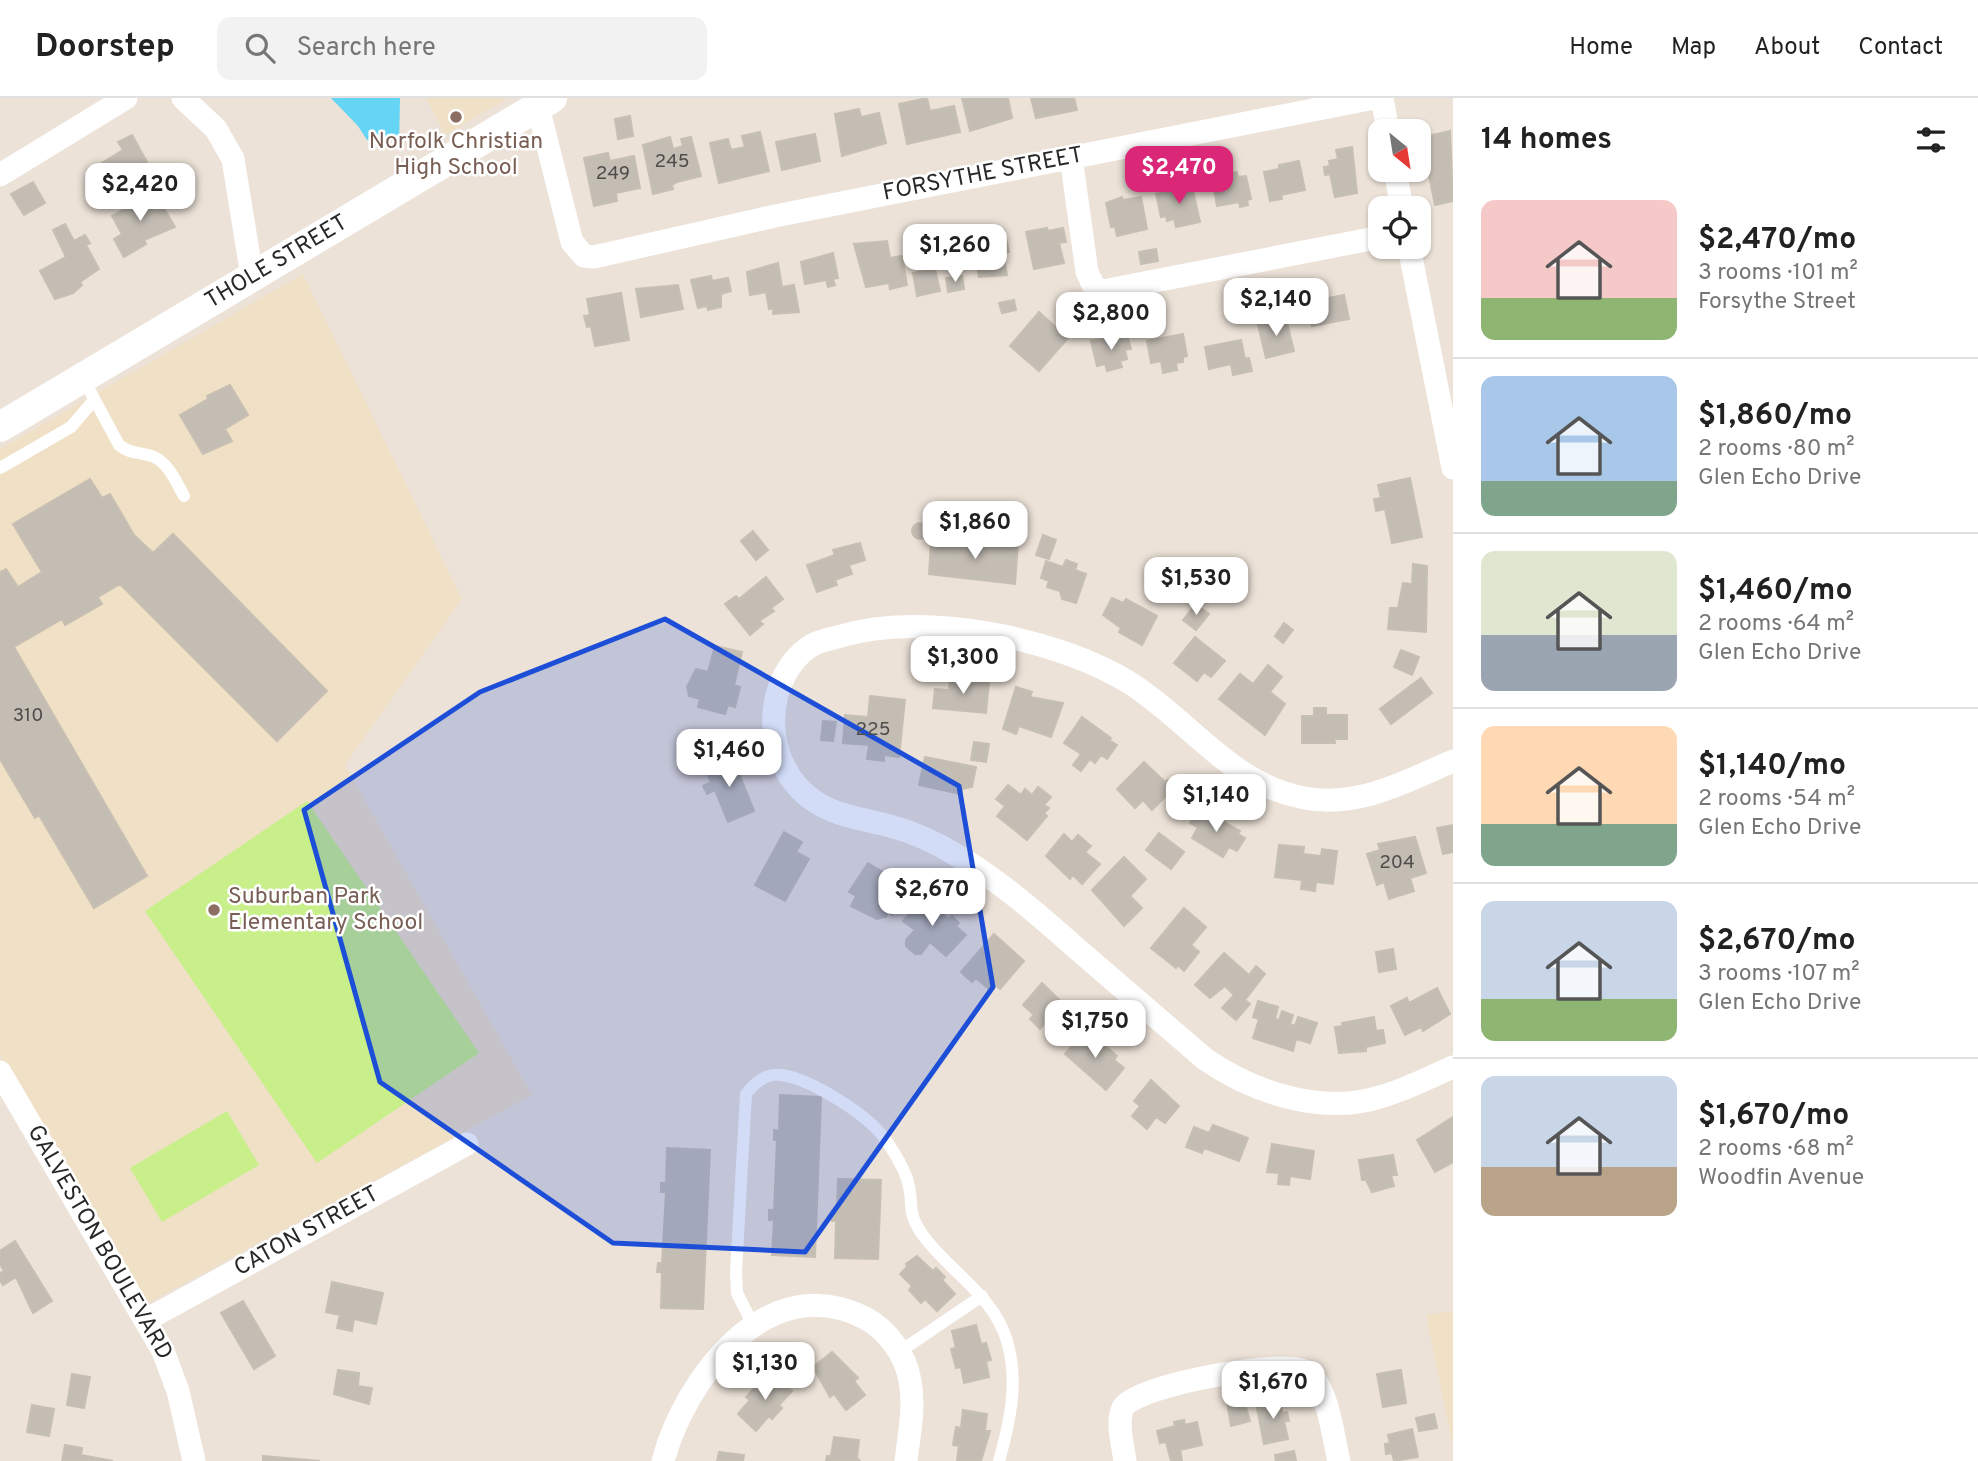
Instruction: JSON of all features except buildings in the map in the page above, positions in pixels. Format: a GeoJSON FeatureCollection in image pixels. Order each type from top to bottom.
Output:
{"type":"FeatureCollection","features":[{"type":"Feature","properties":{"kind":"street"},"geometry":{"type":"LineString","coordinates":[[0,175],[126,98]]}},
{"type":"Feature","properties":{"kind":"street"},"geometry":{"type":"LineString","coordinates":[[183,98],[216,129],[233,159],[253,276]]}},
{"type":"Feature","properties":{"kind":"street","name":"FORSYTHE STREET"},"geometry":{"type":"LineString","coordinates":[[543,101],[572,242],[584,256],[594,257],[775,216],[1374,98]]}},
{"type":"Feature","properties":{"kind":"street"},"geometry":{"type":"LineString","coordinates":[[1382,98],[1386,119]]}},
{"type":"Feature","properties":{"kind":"street","name":"THOLE STREET"},"geometry":{"type":"LineString","coordinates":[[0,427],[88,389],[253,276],[543,101]]}},
{"type":"Feature","properties":{"kind":"street"},"geometry":{"type":"LineString","coordinates":[[1071,157],[1087,272],[1094,287],[1103,291],[1368,240]]}},
{"type":"Feature","properties":{"kind":"street"},"geometry":{"type":"LineString","coordinates":[[1412,259],[1446,402],[1453,468]]}},
{"type":"Feature","properties":{"kind":"street"},"geometry":{"type":"LineString","coordinates":[[1453,761],[1369,795],[1337,800],[1308,799],[1280,793],[1249,779],[1132,684],[1096,664],[1063,653],[972,632],[914,626],[850,633],[811,645],[802,653],[779,689],[773,727],[776,748],[796,785],[829,811],[925,838],[958,856],[1020,899],[1230,1076],[1257,1089],[1287,1097],[1348,1102],[1381,1097],[1453,1068]]}},
{"type":"Feature","properties":{"kind":"street","name":"GALVESTON BOULEVARD"},"geometry":{"type":"LineString","coordinates":[[0,1072],[163,1351],[178,1391],[194,1461]]}},
{"type":"Feature","properties":{"kind":"street","name":"CATON STREET"},"geometry":{"type":"LineString","coordinates":[[146,1320],[467,1144]]}},
{"type":"Feature","properties":{"kind":"street"},"geometry":{"type":"LineString","coordinates":[[663,1461],[691,1396],[735,1340],[753,1325],[782,1311],[804,1306],[828,1307],[868,1320],[881,1330],[899,1352],[910,1378],[913,1398],[906,1461]]}},
{"type":"Feature","properties":{"kind":"street"},"geometry":{"type":"LineString","coordinates":[[1124,1454],[1120,1419],[1123,1409],[1135,1397],[1192,1379],[1290,1367],[1309,1373],[1319,1384],[1339,1461]]}},
{"type":"Feature","properties":{"kind":"lane"},"geometry":{"type":"LineString","coordinates":[[0,468],[71,427],[88,389]]}},
{"type":"Feature","properties":{"kind":"lane"},"geometry":{"type":"LineString","coordinates":[[88,389],[119,445],[126,451],[150,455],[162,461],[184,496]]}},
{"type":"Feature","properties":{"kind":"lane"},"geometry":{"type":"LineString","coordinates":[[753,1325],[737,1293],[742,1131],[746,1094],[753,1084],[767,1076],[780,1074],[832,1097],[886,1139],[908,1180],[911,1218],[926,1240],[982,1296],[1007,1341],[1012,1373],[1011,1419],[999,1461]]}},
{"type":"Feature","properties":{"kind":"lane"},"geometry":{"type":"LineString","coordinates":[[899,1352],[982,1296]]}},
{"type":"Feature","properties":{"kind":"highlighted area"},"geometry":{"type":"Polygon","coordinates":[[[665,619],[959,786],[993,987],[805,1252],[613,1243],[380,1082],[304,810],[480,692],[665,619]]]}},
{"type":"Feature","properties":{"kind":"shaded area","name":"Norfolk Christian High School"},"geometry":{"type":"Polygon","coordinates":[[[426,98],[508,98],[445,135],[426,98]]]}},
{"type":"Feature","properties":{"kind":"shaded area","name":"Suburban Park Elementary School"},"geometry":{"type":"Polygon","coordinates":[[[303,274],[462,599],[345,765],[532,1095],[148,1303],[0,1055],[0,449],[303,274]]]}},
{"type":"Feature","properties":{"kind":"shaded area"},"geometry":{"type":"Polygon","coordinates":[[[1453,1311],[1453,1447],[1426,1315],[1453,1311]]]}},
{"type":"Feature","properties":{"kind":"green space"},"geometry":{"type":"Polygon","coordinates":[[[307,801],[479,1053],[317,1163],[145,911],[307,801]]]}},
{"type":"Feature","properties":{"kind":"green space"},"geometry":{"type":"Polygon","coordinates":[[[227,1111],[259,1165],[162,1222],[130,1168],[227,1111]]]}},
{"type":"Feature","properties":{"kind":"water"},"geometry":{"type":"Polygon","coordinates":[[[331,98],[400,98],[399,147],[390,139],[367,140],[358,126],[331,98]]]}},
{"type":"Feature","properties":{"kind":"place","name":"Norfolk Christian High School"},"geometry":{"type":"Point","coordinates":[456,117]}},
{"type":"Feature","properties":{"kind":"place","name":"Suburban Park Elementary School"},"geometry":{"type":"Point","coordinates":[214,910]}}]}
